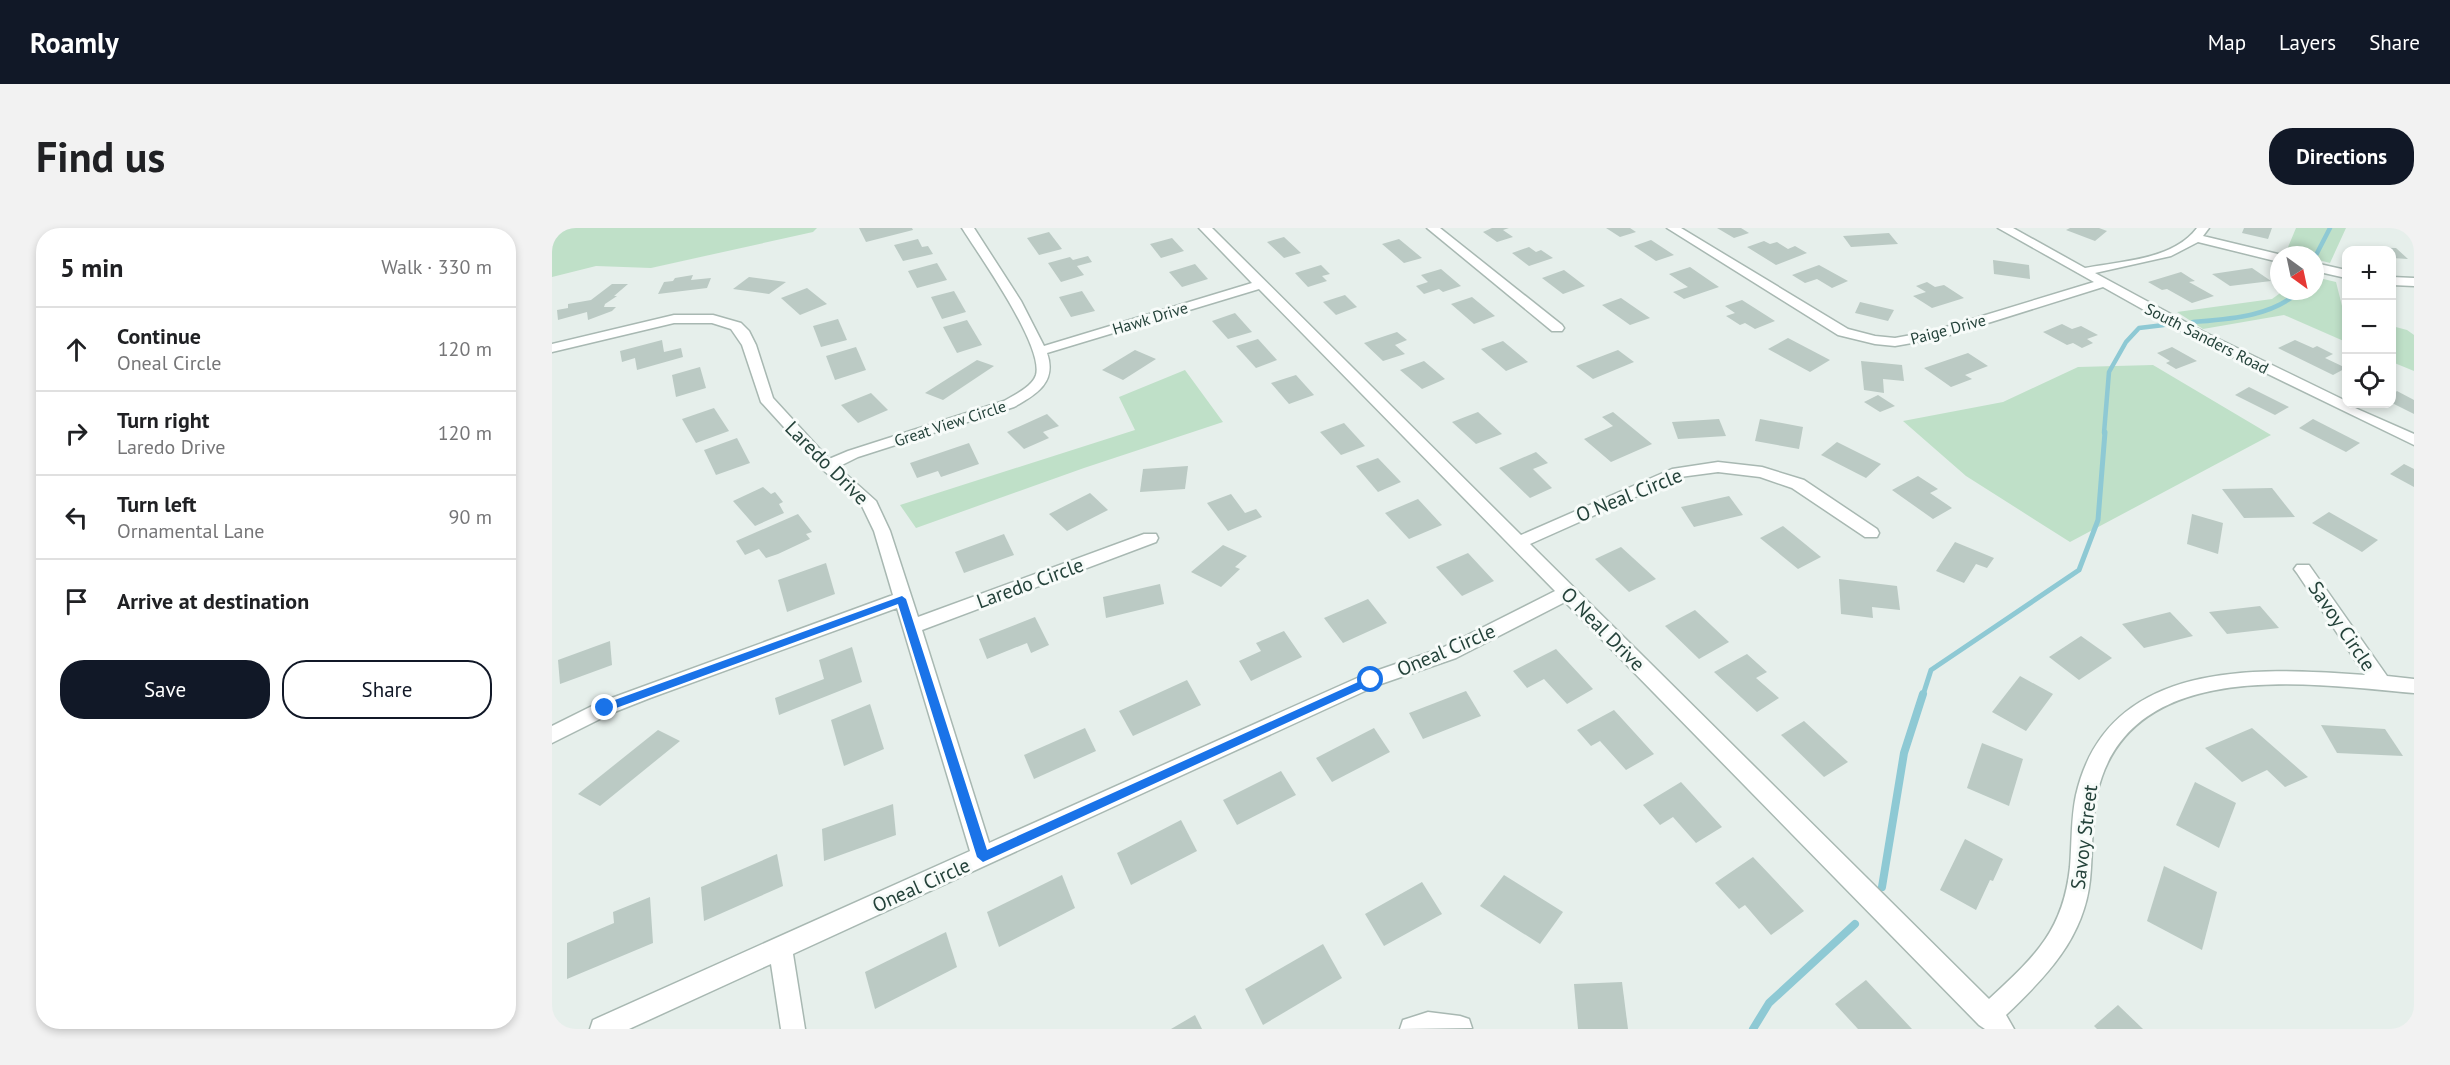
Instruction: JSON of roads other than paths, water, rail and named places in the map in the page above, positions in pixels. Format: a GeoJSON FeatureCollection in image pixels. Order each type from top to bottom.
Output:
{"type":"FeatureCollection","features":[{"type":"Feature","properties":{"kind":"street","name":"Great View Circle"},"geometry":{"type":"LineString","coordinates":[[827,466],[853,454],[1009,404],[1024,396],[1042,375],[1044,360],[1035,336],[968,228]]}},
{"type":"Feature","properties":{"kind":"street","name":"O Neal Drive"},"geometry":{"type":"LineString","coordinates":[[1205,228],[1259,285],[1995,1022]]}},
{"type":"Feature","properties":{"kind":"street"},"geometry":{"type":"LineString","coordinates":[[1433,228],[1557,328]]}},
{"type":"Feature","properties":{"kind":"street","name":"Paige Drive"},"geometry":{"type":"LineString","coordinates":[[1673,228],[1827,324],[1856,336],[1875,340],[1913,340],[1935,335],[2104,283]]}},
{"type":"Feature","properties":{"kind":"street","name":"South Sanders Road"},"geometry":{"type":"LineString","coordinates":[[2004,228],[2209,340],[2414,440]]}},
{"type":"Feature","properties":{"kind":"street"},"geometry":{"type":"LineString","coordinates":[[2082,272],[2169,253],[2200,233],[2270,255]]}},
{"type":"Feature","properties":{"kind":"street"},"geometry":{"type":"LineString","coordinates":[[2324,269],[2342,273]]}},
{"type":"Feature","properties":{"kind":"street"},"geometry":{"type":"LineString","coordinates":[[2396,281],[2414,282]]}},
{"type":"Feature","properties":{"kind":"street","name":"Hawk Drive"},"geometry":{"type":"LineString","coordinates":[[1040,351],[1259,285]]}},
{"type":"Feature","properties":{"kind":"street","name":"Laredo Drive"},"geometry":{"type":"LineString","coordinates":[[552,348],[674,319],[712,319],[735,326],[744,334],[766,399],[827,466],[868,501],[882,531],[983,857]]}},
{"type":"Feature","properties":{"kind":"street","name":"O Neal Circle"},"geometry":{"type":"LineString","coordinates":[[1518,543],[1670,476],[1718,467],[1762,472],[1798,484],[1823,498],[1871,533]]}},
{"type":"Feature","properties":{"kind":"street","name":"Laredo Circle"},"geometry":{"type":"LineString","coordinates":[[910,627],[1150,538]]}},
{"type":"Feature","properties":{"kind":"street","name":"Savoy Circle"},"geometry":{"type":"LineString","coordinates":[[2303,569],[2381,683]]}},
{"type":"Feature","properties":{"kind":"street","name":"Oneal Circle"},"geometry":{"type":"LineString","coordinates":[[602,1029],[1328,699],[1371,680],[1449,653],[1567,593]]}},
{"type":"Feature","properties":{"kind":"street"},"geometry":{"type":"LineString","coordinates":[[552,735],[605,708],[643,693],[902,599]]}},
{"type":"Feature","properties":{"kind":"street","name":"Savoy Street"},"geometry":{"type":"LineString","coordinates":[[1995,1022],[2062,935],[2077,895],[2082,858],[2084,812],[2092,770],[2106,743],[2124,722],[2167,695],[2193,686],[2223,680],[2291,678],[2414,686]]}},
{"type":"Feature","properties":{"kind":"street"},"geometry":{"type":"LineString","coordinates":[[780,948],[792,1029]]}},
{"type":"Feature","properties":{"kind":"street"},"geometry":{"type":"LineString","coordinates":[[1412,1029],[1428,1024],[1460,1028]]}},
{"type":"Feature","properties":{"kind":"waterway"},"geometry":{"type":"LineString","coordinates":[[2321,246],[2330,228]]}},
{"type":"Feature","properties":{"kind":"waterway"},"geometry":{"type":"LineString","coordinates":[[2193,322],[2250,315],[2289,300]]}},
{"type":"Feature","properties":{"kind":"waterway"},"geometry":{"type":"LineString","coordinates":[[2104,433],[2109,372],[2126,342],[2139,328],[2164,325]]}},
{"type":"Feature","properties":{"kind":"waterway"},"geometry":{"type":"LineString","coordinates":[[1923,695],[1931,670],[2079,570],[2098,520],[2105,432]]}},
{"type":"Feature","properties":{"kind":"waterway"},"geometry":{"type":"LineString","coordinates":[[1882,887],[1904,753],[1923,694]]}},
{"type":"Feature","properties":{"kind":"waterway"},"geometry":{"type":"LineString","coordinates":[[1753,1029],[1769,1003],[1855,924]]}}]}
